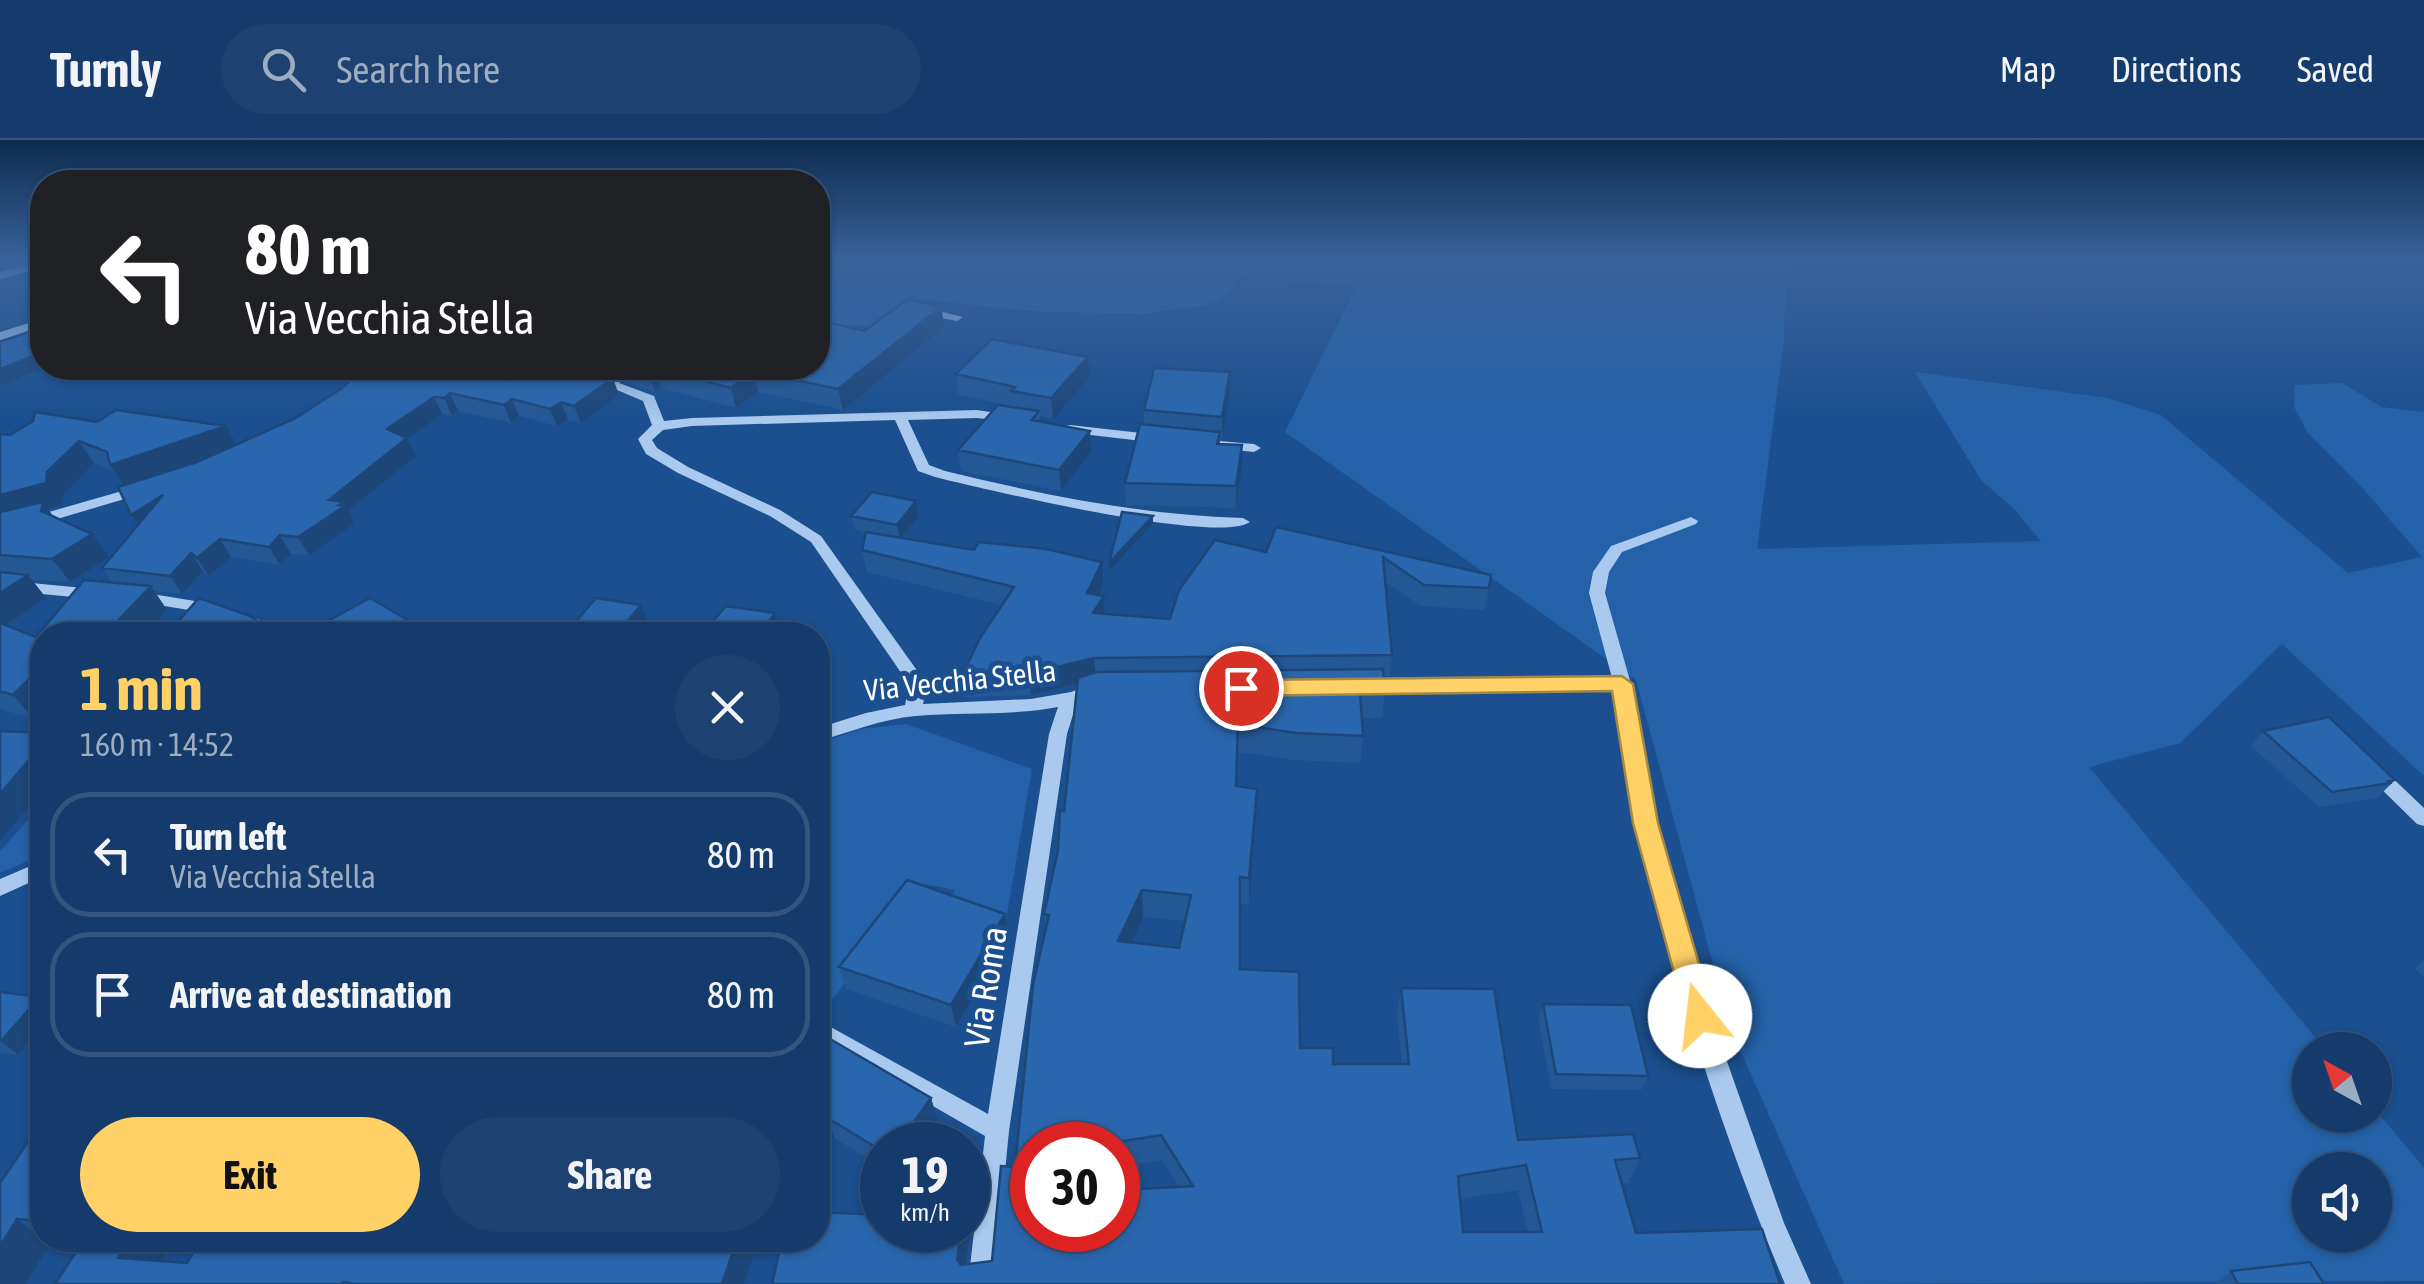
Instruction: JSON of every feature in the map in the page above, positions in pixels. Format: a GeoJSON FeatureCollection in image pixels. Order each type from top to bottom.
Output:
{"type":"FeatureCollection","features":[{"type":"Feature","properties":{"kind":"street"},"geometry":{"type":"LineString","coordinates":[[938,313],[957,316]]}},
{"type":"Feature","properties":{"kind":"street"},"geometry":{"type":"LineString","coordinates":[[0,336],[30,327]]}},
{"type":"Feature","properties":{"kind":"street"},"geometry":{"type":"LineString","coordinates":[[615,380],[610,384],[649,399],[659,426]]}},
{"type":"Feature","properties":{"kind":"street"},"geometry":{"type":"LineString","coordinates":[[913,710],[916,690],[912,676],[816,539],[776,513],[682,470],[652,451],[645,439],[659,426],[977,414],[1030,422]]}},
{"type":"Feature","properties":{"kind":"street"},"geometry":{"type":"LineString","coordinates":[[900,417],[923,468],[940,474],[1088,510],[1199,522],[1243,522]]}},
{"type":"Feature","properties":{"kind":"street"},"geometry":{"type":"LineString","coordinates":[[1047,426],[1177,441]]}},
{"type":"Feature","properties":{"kind":"street"},"geometry":{"type":"LineString","coordinates":[[1196,443],[1254,448]]}},
{"type":"Feature","properties":{"kind":"street"},"geometry":{"type":"LineString","coordinates":[[0,530],[152,486]]}},
{"type":"Feature","properties":{"kind":"street"},"geometry":{"type":"LineString","coordinates":[[1691,521],[1616,549],[1601,572],[1597,593],[1622,684],[1645,823],[1700,1016],[1772,1224],[1798,1284]]}},
{"type":"Feature","properties":{"kind":"street"},"geometry":{"type":"LineString","coordinates":[[0,585],[187,602],[252,622]]}},
{"type":"Feature","properties":{"kind":"street"},"geometry":{"type":"LineString","coordinates":[[1351,687],[1622,684]]}},
{"type":"Feature","properties":{"kind":"street","name":"Via Vecchia Stella"},"geometry":{"type":"LineString","coordinates":[[830,730],[913,710],[1068,702],[1096,689],[1116,689]]}},
{"type":"Feature","properties":{"kind":"street","name":"Via Roma"},"geometry":{"type":"LineString","coordinates":[[981,1284],[997,1131],[1058,734],[1068,702]]}},
{"type":"Feature","properties":{"kind":"street"},"geometry":{"type":"LineString","coordinates":[[2355,753],[2424,819]]}},
{"type":"Feature","properties":{"kind":"street"},"geometry":{"type":"LineString","coordinates":[[0,888],[30,874]]}},
{"type":"Feature","properties":{"kind":"street"},"geometry":{"type":"LineString","coordinates":[[830,1035],[997,1131]]}},
{"type":"Feature","properties":{"kind":"shaded area"},"geometry":{"type":"Polygon","coordinates":[[[830,313],[891,313],[869,326],[830,325],[830,313]]]}},
{"type":"Feature","properties":{"kind":"shaded area"},"geometry":{"type":"Polygon","coordinates":[[[1343,313],[1785,313],[1757,549],[2041,541],[2015,510],[1981,480],[1915,372],[2108,398],[2161,415],[2348,573],[2422,557],[2308,433],[2294,407],[2295,385],[2342,383],[2382,407],[2424,412],[2424,776],[2282,644],[2180,743],[2089,767],[2311,1032],[2292,1032],[2292,1132],[2392,1129],[2424,1168],[2424,1281],[1844,1284],[1730,1027],[1636,680],[1285,432],[1343,313]]]}},
{"type":"Feature","properties":{"kind":"shaded area"},"geometry":{"type":"Polygon","coordinates":[[[906,724],[1032,769],[1005,926],[947,906],[955,890],[919,883],[830,1003],[830,740],[860,729],[906,724]]]}},
{"type":"Feature","properties":{"kind":"shaded area"},"geometry":{"type":"Polygon","coordinates":[[[30,817],[30,860],[0,873],[0,851],[30,817]]]}},
{"type":"Feature","properties":{"kind":"building"},"geometry":{"type":"Polygon","coordinates":[[[888,313],[933,313],[838,389],[796,380],[830,380],[830,323],[864,331],[888,313]]]}},
{"type":"Feature","properties":{"kind":"building"},"geometry":{"type":"Polygon","coordinates":[[[30,331],[30,357],[0,369],[0,342],[30,331]]]}},
{"type":"Feature","properties":{"kind":"building"},"geometry":{"type":"Polygon","coordinates":[[[992,339],[1088,357],[1051,398],[1011,391],[1015,387],[956,374],[992,339]]]}},
{"type":"Feature","properties":{"kind":"building"},"geometry":{"type":"Polygon","coordinates":[[[1154,368],[1230,372],[1222,417],[1144,410],[1154,368]]]}},
{"type":"Feature","properties":{"kind":"building"},"geometry":{"type":"Polygon","coordinates":[[[351,380],[610,380],[574,406],[561,402],[550,409],[512,399],[504,405],[450,393],[444,398],[434,397],[387,429],[407,438],[329,500],[344,502],[339,505],[345,506],[298,537],[280,535],[269,547],[220,539],[197,558],[191,553],[170,576],[102,568],[163,495],[131,515],[118,487],[197,462],[296,418],[351,380]]]}},
{"type":"Feature","properties":{"kind":"building"},"geometry":{"type":"Polygon","coordinates":[[[701,380],[741,380],[731,388],[701,380]]]}},
{"type":"Feature","properties":{"kind":"building"},"geometry":{"type":"Polygon","coordinates":[[[998,405],[1039,411],[1032,420],[1090,431],[1059,470],[958,450],[998,405]]]}},
{"type":"Feature","properties":{"kind":"building"},"geometry":{"type":"Polygon","coordinates":[[[116,410],[226,426],[110,465],[107,452],[79,441],[47,472],[46,483],[0,495],[0,434],[10,435],[33,421],[35,412],[97,422],[116,410]]]}},
{"type":"Feature","properties":{"kind":"building"},"geometry":{"type":"Polygon","coordinates":[[[1140,424],[1220,432],[1217,444],[1242,445],[1236,486],[1125,483],[1140,424]]]}},
{"type":"Feature","properties":{"kind":"building"},"geometry":{"type":"Polygon","coordinates":[[[872,492],[916,501],[897,525],[851,516],[872,492]]]}},
{"type":"Feature","properties":{"kind":"building"},"geometry":{"type":"Polygon","coordinates":[[[43,502],[41,511],[92,534],[52,559],[0,555],[0,512],[43,502]]]}},
{"type":"Feature","properties":{"kind":"building"},"geometry":{"type":"Polygon","coordinates":[[[1122,512],[1153,516],[1109,563],[1122,512]]]}},
{"type":"Feature","properties":{"kind":"building"},"geometry":{"type":"Polygon","coordinates":[[[1276,527],[1491,575],[1489,588],[1424,585],[1383,557],[1392,655],[1094,658],[1028,674],[962,676],[980,638],[1014,587],[862,550],[866,532],[974,550],[979,542],[1046,549],[1102,562],[1087,593],[1104,596],[1093,613],[1170,619],[1179,590],[1215,540],[1266,552],[1276,527]]]}},
{"type":"Feature","properties":{"kind":"building"},"geometry":{"type":"Polygon","coordinates":[[[0,572],[28,575],[0,593],[0,572]]]}},
{"type":"Feature","properties":{"kind":"building"},"geometry":{"type":"Polygon","coordinates":[[[84,580],[151,586],[116,622],[49,622],[84,580]]]}},
{"type":"Feature","properties":{"kind":"building"},"geometry":{"type":"Polygon","coordinates":[[[199,598],[259,622],[178,622],[199,598]]]}},
{"type":"Feature","properties":{"kind":"building"},"geometry":{"type":"Polygon","coordinates":[[[370,598],[411,622],[326,622],[370,598]]]}},
{"type":"Feature","properties":{"kind":"building"},"geometry":{"type":"Polygon","coordinates":[[[596,598],[641,605],[627,622],[576,622],[596,598]]]}},
{"type":"Feature","properties":{"kind":"building"},"geometry":{"type":"Polygon","coordinates":[[[726,606],[775,613],[769,622],[712,622],[726,606]]]}},
{"type":"Feature","properties":{"kind":"building"},"geometry":{"type":"Polygon","coordinates":[[[0,623],[30,635],[30,678],[13,695],[0,691],[0,623]]]}},
{"type":"Feature","properties":{"kind":"building"},"geometry":{"type":"Polygon","coordinates":[[[1383,669],[1385,691],[1360,691],[1363,736],[1296,733],[1238,724],[1236,786],[1257,789],[1249,878],[1240,877],[1240,969],[1299,972],[1300,1048],[1333,1048],[1333,1064],[1409,1064],[1401,988],[1494,989],[1518,1140],[1633,1134],[1640,1158],[1615,1160],[1636,1233],[1762,1229],[1780,1284],[772,1284],[779,1252],[830,1252],[830,1213],[860,1214],[860,1252],[958,1252],[961,1265],[992,1261],[1001,1166],[1010,1167],[1010,1252],[1140,1252],[1140,1189],[1193,1186],[1161,1135],[1140,1138],[1140,1122],[1019,1122],[1033,985],[1049,915],[1044,914],[1058,850],[1060,810],[1064,811],[1078,678],[1096,672],[1383,669]],[[1142,890],[1118,941],[1179,948],[1191,895],[1142,890]],[[1526,1165],[1458,1176],[1463,1232],[1542,1232],[1526,1165]]]}},
{"type":"Feature","properties":{"kind":"building"},"geometry":{"type":"Polygon","coordinates":[[[2329,717],[2395,780],[2332,792],[2263,731],[2329,717]]]}},
{"type":"Feature","properties":{"kind":"building"},"geometry":{"type":"Polygon","coordinates":[[[0,731],[30,732],[30,759],[0,794],[0,731]]]}},
{"type":"Feature","properties":{"kind":"building"},"geometry":{"type":"Polygon","coordinates":[[[907,880],[1005,914],[951,1005],[839,967],[907,880]]]}},
{"type":"Feature","properties":{"kind":"building"},"geometry":{"type":"Polygon","coordinates":[[[0,992],[30,996],[30,1008],[0,1041],[0,992]]]}},
{"type":"Feature","properties":{"kind":"building"},"geometry":{"type":"Polygon","coordinates":[[[1543,1004],[1631,1005],[1648,1076],[1556,1074],[1543,1004]]]}},
{"type":"Feature","properties":{"kind":"building"},"geometry":{"type":"Polygon","coordinates":[[[830,1039],[931,1098],[914,1122],[860,1122],[860,1138],[830,1119],[830,1039]]]}},
{"type":"Feature","properties":{"kind":"building"},"geometry":{"type":"Polygon","coordinates":[[[30,1139],[30,1220],[17,1219],[0,1246],[0,1183],[30,1139]]]}},
{"type":"Feature","properties":{"kind":"building"},"geometry":{"type":"Polygon","coordinates":[[[76,1252],[122,1252],[118,1258],[187,1263],[194,1252],[733,1252],[722,1284],[55,1284],[76,1252]]]}},
{"type":"Feature","properties":{"kind":"building"},"geometry":{"type":"Polygon","coordinates":[[[2310,1262],[2324,1284],[2238,1284],[2231,1271],[2310,1262]]]}},
{"type":"Feature","properties":{"kind":"route"},"geometry":{"type":"LineString","coordinates":[[1241,688],[1622,684],[1645,823],[1700,1016]]}}]}
